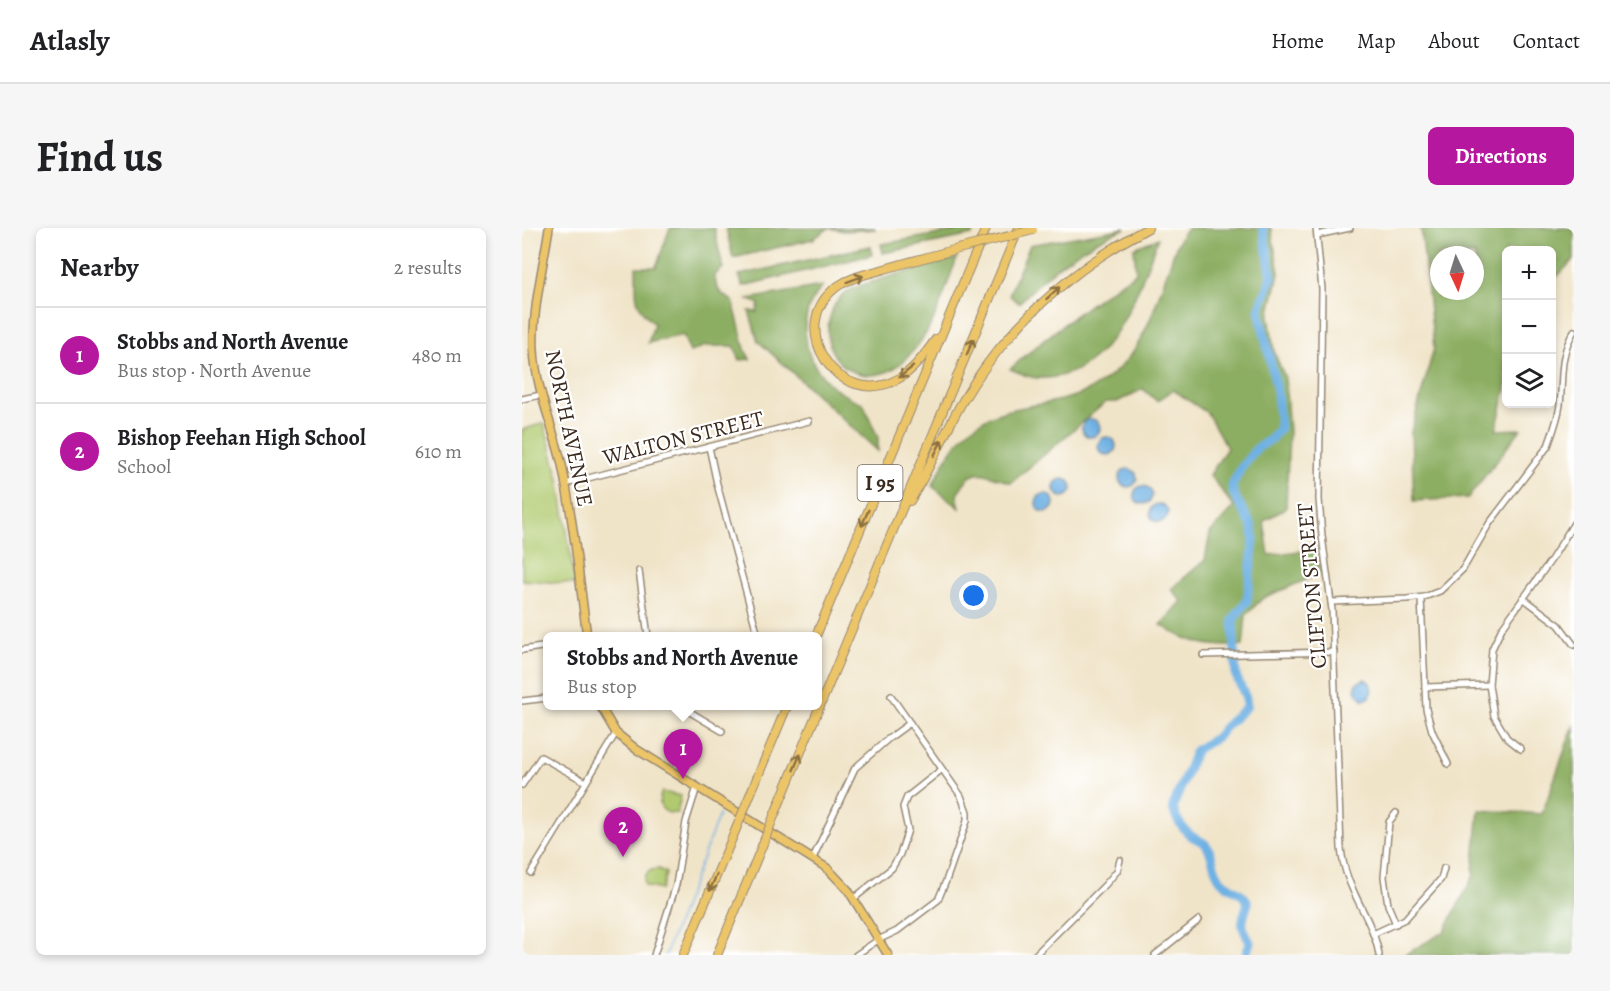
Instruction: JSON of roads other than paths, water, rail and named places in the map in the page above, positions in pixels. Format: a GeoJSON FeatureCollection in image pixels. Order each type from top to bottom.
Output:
{"type":"FeatureCollection","features":[{"type":"Feature","properties":{"kind":"highway","name":"I 95"},"geometry":{"type":"LineString","coordinates":[[818,632],[986,228]]}},
{"type":"Feature","properties":{"kind":"highway","name":"I 95"},"geometry":{"type":"LineString","coordinates":[[822,701],[1019,228]]}},
{"type":"Feature","properties":{"kind":"highway"},"geometry":{"type":"LineString","coordinates":[[899,517],[919,487],[970,390],[1012,334],[1048,296],[1076,274],[1104,253],[1148,228]]}},
{"type":"Feature","properties":{"kind":"highway"},"geometry":{"type":"LineString","coordinates":[[944,329],[924,356],[908,372],[892,382],[874,386],[850,382],[833,371],[821,355],[816,336],[817,317],[822,305],[830,294],[844,283],[885,269],[1036,229]]}},
{"type":"Feature","properties":{"kind":"highway"},"geometry":{"type":"LineString","coordinates":[[683,955],[785,710]]}},
{"type":"Feature","properties":{"kind":"highway","name":"I 95"},"geometry":{"type":"LineString","coordinates":[[717,955],[818,710]]}},
{"type":"Feature","properties":{"kind":"main road","name":"NORTH AVENUE"},"geometry":{"type":"LineString","coordinates":[[549,228],[534,329],[535,366],[566,484],[586,632]]}},
{"type":"Feature","properties":{"kind":"main road"},"geometry":{"type":"LineString","coordinates":[[603,710],[616,733],[636,749],[813,858],[838,878],[854,899],[888,955]]}},
{"type":"Feature","properties":{"kind":"street"},"geometry":{"type":"LineString","coordinates":[[1317,231],[1350,228]]}},
{"type":"Feature","properties":{"kind":"street","name":"CLIFTON STREET"},"geometry":{"type":"LineString","coordinates":[[1317,231],[1322,289],[1319,500],[1331,602],[1341,842],[1344,869],[1373,934],[1379,955]]}},
{"type":"Feature","properties":{"kind":"street"},"geometry":{"type":"LineString","coordinates":[[1331,602],[1421,598],[1440,591],[1463,569],[1489,524],[1548,446],[1560,407],[1563,356],[1574,331]]}},
{"type":"Feature","properties":{"kind":"street"},"geometry":{"type":"LineString","coordinates":[[522,399],[541,395]]}},
{"type":"Feature","properties":{"kind":"street","name":"WALTON STREET"},"geometry":{"type":"LineString","coordinates":[[566,484],[809,421]]}},
{"type":"Feature","properties":{"kind":"street"},"geometry":{"type":"LineString","coordinates":[[710,447],[717,484],[757,632]]}},
{"type":"Feature","properties":{"kind":"street"},"geometry":{"type":"LineString","coordinates":[[1521,749],[1507,738],[1491,703],[1490,658],[1502,628],[1551,560],[1574,523]]}},
{"type":"Feature","properties":{"kind":"street"},"geometry":{"type":"LineString","coordinates":[[639,571],[647,632]]}},
{"type":"Feature","properties":{"kind":"street"},"geometry":{"type":"LineString","coordinates":[[1421,598],[1426,709],[1432,731],[1448,764]]}},
{"type":"Feature","properties":{"kind":"street"},"geometry":{"type":"LineString","coordinates":[[1523,598],[1559,625],[1574,645]]}},
{"type":"Feature","properties":{"kind":"street"},"geometry":{"type":"LineString","coordinates":[[522,650],[543,647]]}},
{"type":"Feature","properties":{"kind":"street"},"geometry":{"type":"LineString","coordinates":[[1203,655],[1334,652]]}},
{"type":"Feature","properties":{"kind":"street"},"geometry":{"type":"LineString","coordinates":[[1425,687],[1489,685]]}},
{"type":"Feature","properties":{"kind":"street"},"geometry":{"type":"LineString","coordinates":[[856,955],[878,940],[897,931],[938,900],[963,836],[968,812],[961,796],[891,696]]}},
{"type":"Feature","properties":{"kind":"street"},"geometry":{"type":"LineString","coordinates":[[522,701],[543,699]]}},
{"type":"Feature","properties":{"kind":"street"},"geometry":{"type":"LineString","coordinates":[[688,710],[722,731]]}},
{"type":"Feature","properties":{"kind":"street"},"geometry":{"type":"LineString","coordinates":[[813,858],[855,768],[910,723]]}},
{"type":"Feature","properties":{"kind":"street"},"geometry":{"type":"LineString","coordinates":[[531,873],[616,733]]}},
{"type":"Feature","properties":{"kind":"street"},"geometry":{"type":"LineString","coordinates":[[522,785],[541,757],[586,782]]}},
{"type":"Feature","properties":{"kind":"street"},"geometry":{"type":"LineString","coordinates":[[854,899],[892,868],[900,854],[908,830],[903,807],[907,797],[941,770]]}},
{"type":"Feature","properties":{"kind":"street"},"geometry":{"type":"LineString","coordinates":[[654,955],[676,885],[686,822],[691,800],[697,787]]}},
{"type":"Feature","properties":{"kind":"street"},"geometry":{"type":"LineString","coordinates":[[1396,813],[1389,822],[1384,877],[1388,905],[1396,924]]}},
{"type":"Feature","properties":{"kind":"street"},"geometry":{"type":"LineString","coordinates":[[1035,955],[1112,878],[1120,860]]}},
{"type":"Feature","properties":{"kind":"street"},"geometry":{"type":"LineString","coordinates":[[1373,934],[1405,919],[1441,879],[1444,868]]}},
{"type":"Feature","properties":{"kind":"street"},"geometry":{"type":"LineString","coordinates":[[1155,955],[1200,920]]}},
{"type":"Feature","properties":{"kind":"water"},"geometry":{"type":"Polygon","coordinates":[[[1091,419],[1097,422],[1100,428],[1097,434],[1091,437],[1085,434],[1082,428],[1085,422],[1091,419]]]}},
{"type":"Feature","properties":{"kind":"water"},"geometry":{"type":"Polygon","coordinates":[[[1107,437],[1113,440],[1116,446],[1113,452],[1107,455],[1101,452],[1098,446],[1101,440],[1107,437]]]}},
{"type":"Feature","properties":{"kind":"water"},"geometry":{"type":"Polygon","coordinates":[[[1128,469],[1134,472],[1137,478],[1134,484],[1128,487],[1122,484],[1119,478],[1122,472],[1128,469]]]}},
{"type":"Feature","properties":{"kind":"water"},"geometry":{"type":"Polygon","coordinates":[[[1063,479],[1069,482],[1072,488],[1069,494],[1063,497],[1057,494],[1054,488],[1057,482],[1063,479]]]}},
{"type":"Feature","properties":{"kind":"water"},"geometry":{"type":"Polygon","coordinates":[[[1143,486],[1149,489],[1152,495],[1149,501],[1143,504],[1137,501],[1134,495],[1137,489],[1143,486]]]}},
{"type":"Feature","properties":{"kind":"water"},"geometry":{"type":"Polygon","coordinates":[[[1045,494],[1051,497],[1054,503],[1051,509],[1045,512],[1039,509],[1036,503],[1039,497],[1045,494]]]}},
{"type":"Feature","properties":{"kind":"water"},"geometry":{"type":"Polygon","coordinates":[[[1159,504],[1165,507],[1168,513],[1165,519],[1159,522],[1153,519],[1150,513],[1153,507],[1159,504]]]}},
{"type":"Feature","properties":{"kind":"water"},"geometry":{"type":"Polygon","coordinates":[[[1365,679],[1371,687],[1371,692],[1370,697],[1364,700],[1355,690],[1357,683],[1365,679]]]}},
{"type":"Feature","properties":{"kind":"waterway"},"geometry":{"type":"LineString","coordinates":[[1246,955],[1250,942],[1244,931],[1243,923],[1248,903],[1242,894],[1220,879],[1208,848],[1183,827],[1177,819],[1173,806],[1196,750],[1217,737],[1247,706],[1246,698],[1236,676],[1233,620],[1247,601],[1254,539],[1252,526],[1234,495],[1232,486],[1241,468],[1256,449],[1271,439],[1280,428],[1277,391],[1259,310],[1272,277],[1263,228]]}},
{"type":"Feature","properties":{"kind":"waterway"},"geometry":{"type":"LineString","coordinates":[[665,955],[719,815]]}},
{"type":"Feature","properties":{"kind":"place","name":"Stobbs and North Avenue"},"geometry":{"type":"Point","coordinates":[683,779]}},
{"type":"Feature","properties":{"kind":"place","name":"Bishop Feehan High School"},"geometry":{"type":"Point","coordinates":[623,857]}}]}
